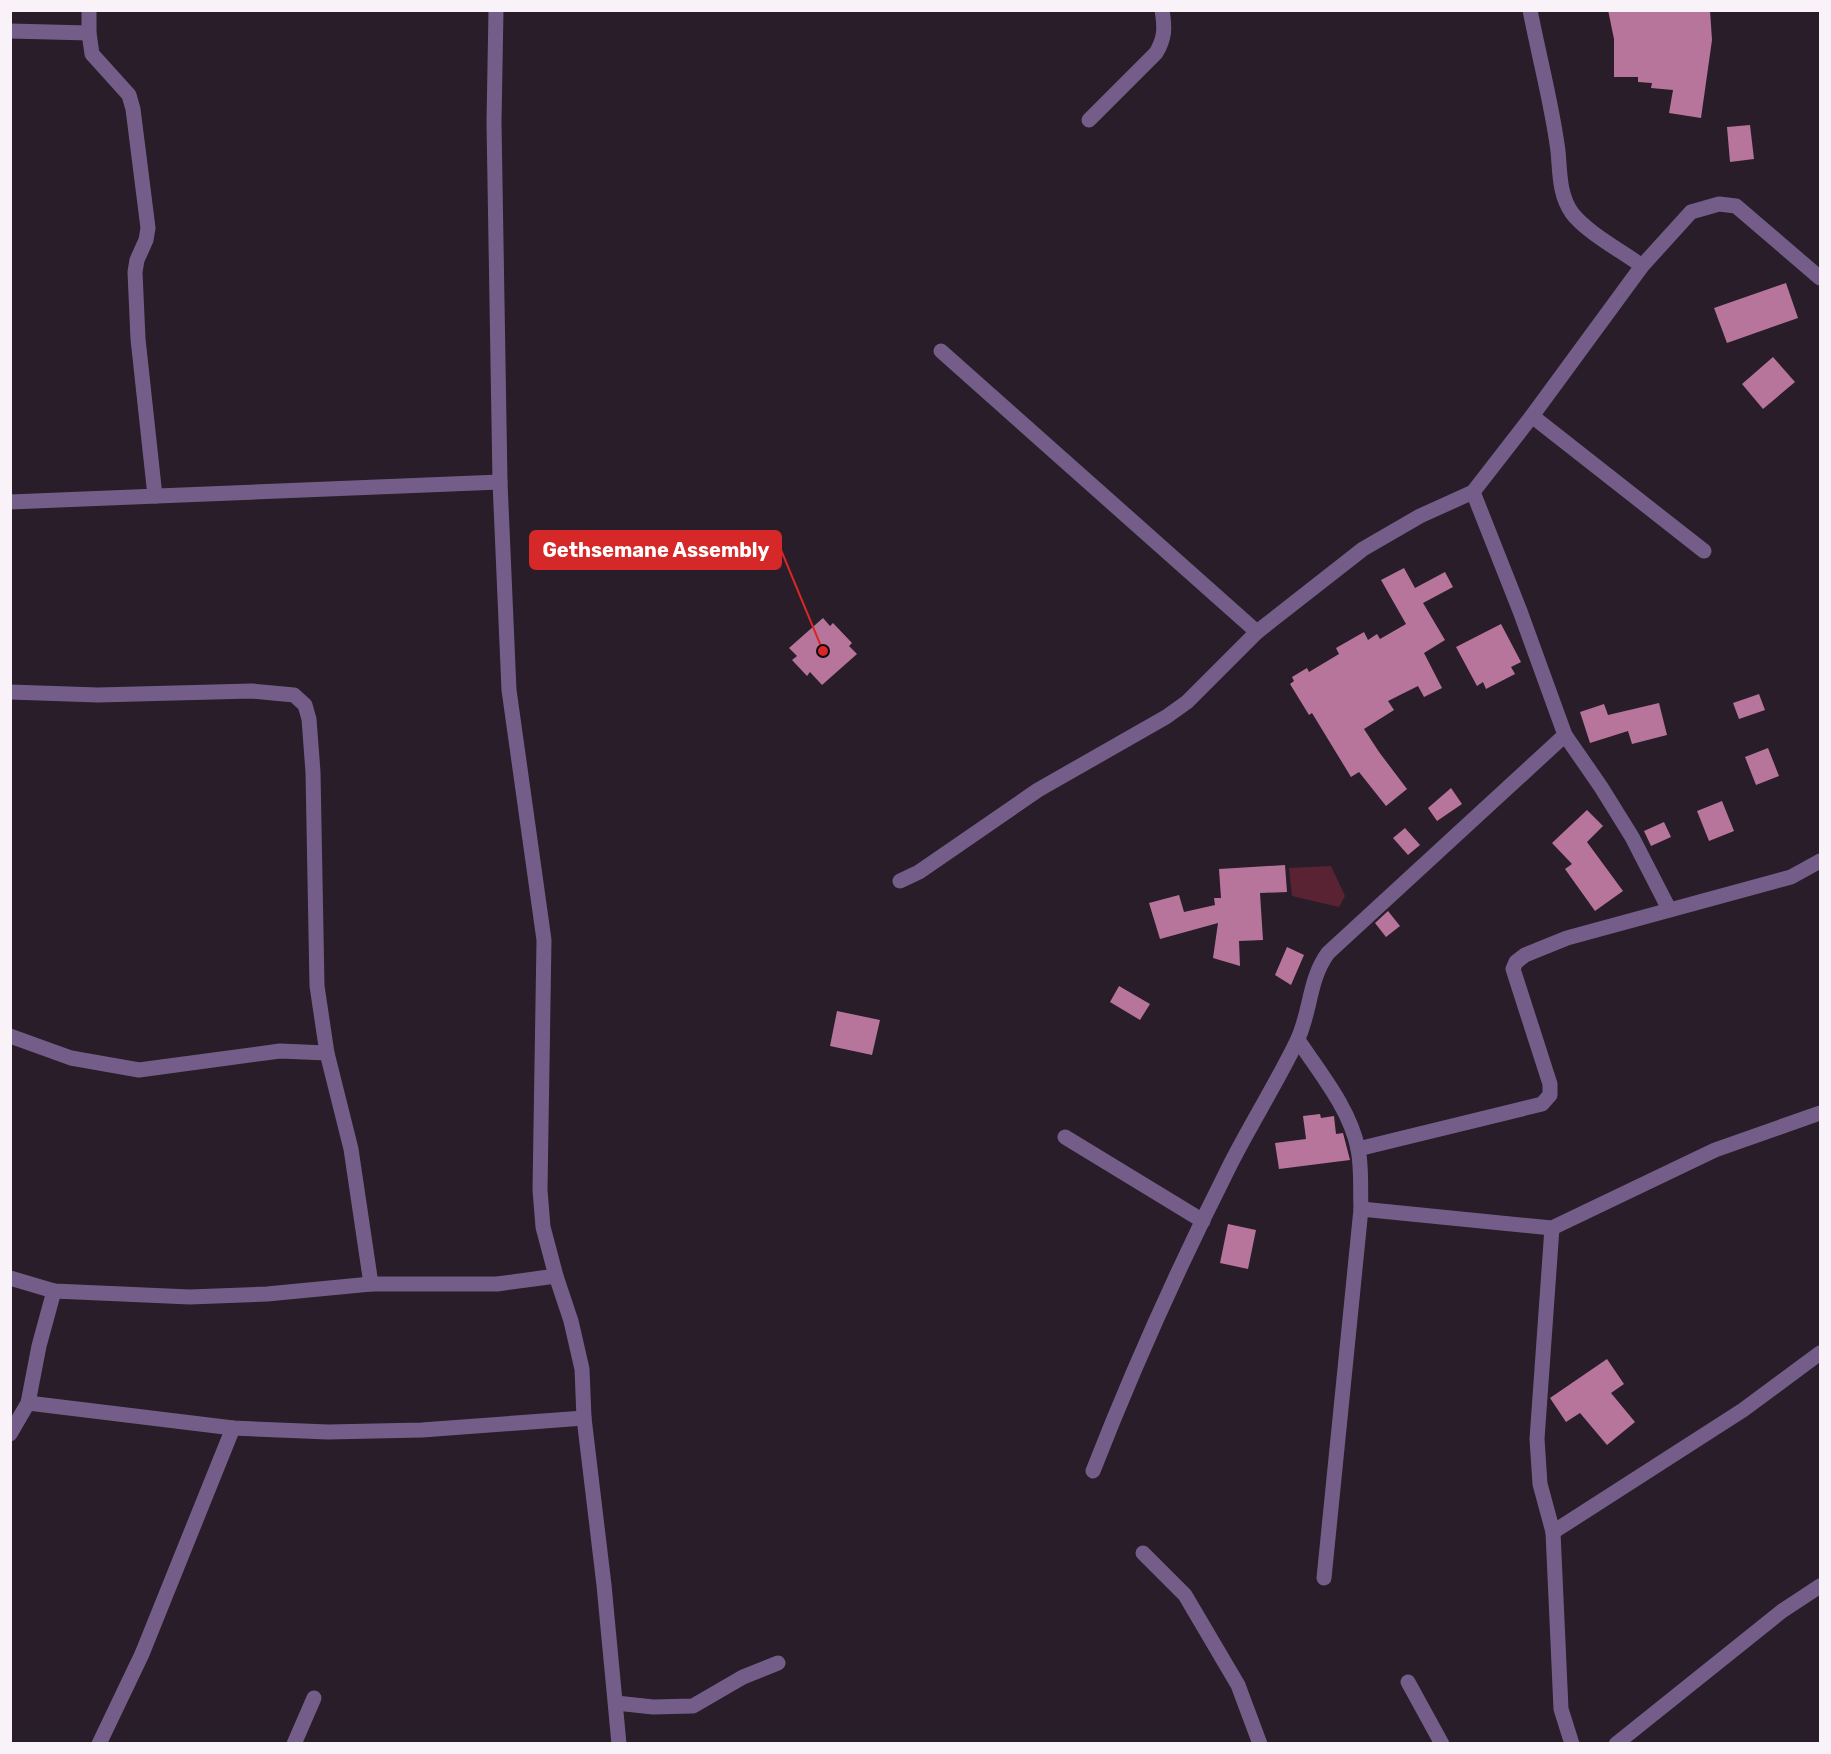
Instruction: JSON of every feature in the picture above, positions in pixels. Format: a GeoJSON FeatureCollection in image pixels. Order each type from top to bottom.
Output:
{"type":"FeatureCollection","features":[{"type":"Feature","properties":{"kind":"street"},"geometry":{"type":"LineString","coordinates":[[89,10],[88,33],[92,54],[100,66],[129,95],[133,109],[148,228],[135,272],[138,339],[155,496]]}},
{"type":"Feature","properties":{"kind":"street"},"geometry":{"type":"LineString","coordinates":[[496,10],[494,122],[500,482],[509,690],[544,940],[540,1190],[543,1227],[555,1276],[571,1321],[582,1369],[584,1418],[604,1585],[619,1743]]}},
{"type":"Feature","properties":{"kind":"street"},"geometry":{"type":"LineString","coordinates":[[1089,120],[1156,53],[1163,42],[1165,29],[1162,10]]}},
{"type":"Feature","properties":{"kind":"street"},"geometry":{"type":"LineString","coordinates":[[1530,10],[1565,198],[1581,223],[1642,266]]}},
{"type":"Feature","properties":{"kind":"street"},"geometry":{"type":"LineString","coordinates":[[10,31],[88,33]]}},
{"type":"Feature","properties":{"kind":"street"},"geometry":{"type":"LineString","coordinates":[[900,881],[919,872],[1038,790],[1166,717],[1187,702],[1257,632],[1363,549],[1420,516],[1473,492],[1642,266],[1691,212],[1719,204],[1736,206],[1821,278]]}},
{"type":"Feature","properties":{"kind":"street"},"geometry":{"type":"LineString","coordinates":[[941,351],[1257,632]]}},
{"type":"Feature","properties":{"kind":"street"},"geometry":{"type":"LineString","coordinates":[[1532,416],[1704,551]]}},
{"type":"Feature","properties":{"kind":"street"},"geometry":{"type":"LineString","coordinates":[[10,502],[500,482]]}},
{"type":"Feature","properties":{"kind":"street"},"geometry":{"type":"LineString","coordinates":[[1473,492],[1521,611],[1565,735],[1632,837],[1669,909]]}},
{"type":"Feature","properties":{"kind":"street"},"geometry":{"type":"LineString","coordinates":[[10,693],[98,695],[252,691],[294,695],[305,705],[309,720],[313,772],[317,986],[327,1053],[351,1149],[371,1284]]}},
{"type":"Feature","properties":{"kind":"street"},"geometry":{"type":"LineString","coordinates":[[1093,1471],[1137,1361],[1203,1221],[1232,1161],[1298,1040],[1315,977],[1328,953],[1565,735]]}},
{"type":"Feature","properties":{"kind":"street"},"geometry":{"type":"LineString","coordinates":[[1358,1149],[1542,1104],[1550,1095],[1550,1084],[1513,969],[1516,962],[1525,955],[1567,938],[1791,877],[1821,861]]}},
{"type":"Feature","properties":{"kind":"street"},"geometry":{"type":"LineString","coordinates":[[10,1036],[71,1058],[139,1070],[280,1051],[327,1053]]}},
{"type":"Feature","properties":{"kind":"street"},"geometry":{"type":"LineString","coordinates":[[1298,1040],[1348,1120],[1358,1149],[1361,1209],[1324,1578]]}},
{"type":"Feature","properties":{"kind":"street"},"geometry":{"type":"LineString","coordinates":[[1361,1209],[1552,1228],[1715,1150],[1821,1113]]}},
{"type":"Feature","properties":{"kind":"street"},"geometry":{"type":"LineString","coordinates":[[1065,1137],[1203,1221]]}},
{"type":"Feature","properties":{"kind":"street"},"geometry":{"type":"LineString","coordinates":[[1552,1228],[1536,1439],[1540,1484],[1553,1532],[1561,1709],[1572,1743]]}},
{"type":"Feature","properties":{"kind":"street"},"geometry":{"type":"LineString","coordinates":[[10,1278],[54,1291],[189,1297],[267,1294],[371,1284],[497,1284],[555,1276]]}},
{"type":"Feature","properties":{"kind":"street"},"geometry":{"type":"LineString","coordinates":[[10,1434],[28,1403],[39,1346],[54,1291]]}},
{"type":"Feature","properties":{"kind":"street"},"geometry":{"type":"LineString","coordinates":[[1553,1532],[1743,1410],[1821,1353]]}},
{"type":"Feature","properties":{"kind":"street"},"geometry":{"type":"LineString","coordinates":[[28,1403],[233,1428],[328,1432],[422,1430],[584,1418]]}},
{"type":"Feature","properties":{"kind":"street"},"geometry":{"type":"LineString","coordinates":[[99,1743],[142,1654],[233,1428]]}},
{"type":"Feature","properties":{"kind":"street"},"geometry":{"type":"LineString","coordinates":[[1143,1553],[1185,1595],[1238,1685],[1260,1743]]}},
{"type":"Feature","properties":{"kind":"street"},"geometry":{"type":"LineString","coordinates":[[1616,1743],[1782,1611],[1821,1586]]}},
{"type":"Feature","properties":{"kind":"street"},"geometry":{"type":"LineString","coordinates":[[615,1703],[653,1707],[693,1706],[743,1677],[778,1663]]}},
{"type":"Feature","properties":{"kind":"street"},"geometry":{"type":"LineString","coordinates":[[1408,1682],[1442,1743]]}},
{"type":"Feature","properties":{"kind":"street"},"geometry":{"type":"LineString","coordinates":[[294,1743],[314,1698]]}},
{"type":"Feature","properties":{"kind":"shaded area"},"geometry":{"type":"Polygon","coordinates":[[[1331,866],[1345,896],[1339,907],[1292,896],[1289,868],[1331,866]]]}},
{"type":"Feature","properties":{"kind":"building"},"geometry":{"type":"Polygon","coordinates":[[[1608,10],[1710,10],[1712,40],[1701,118],[1669,113],[1673,90],[1651,88],[1652,83],[1638,82],[1638,77],[1614,77],[1614,39],[1608,10]]]}},
{"type":"Feature","properties":{"kind":"building"},"geometry":{"type":"Polygon","coordinates":[[[1750,125],[1754,159],[1730,162],[1727,127],[1750,125]]]}},
{"type":"Feature","properties":{"kind":"building"},"geometry":{"type":"Polygon","coordinates":[[[1786,283],[1798,318],[1727,343],[1714,308],[1786,283]]]}},
{"type":"Feature","properties":{"kind":"building"},"geometry":{"type":"Polygon","coordinates":[[[1773,357],[1795,382],[1763,409],[1742,384],[1773,357]]]}},
{"type":"Feature","properties":{"kind":"building"},"geometry":{"type":"Polygon","coordinates":[[[1404,568],[1415,588],[1445,572],[1453,587],[1423,603],[1445,640],[1424,653],[1442,688],[1424,697],[1418,686],[1388,701],[1394,710],[1364,729],[1407,789],[1386,806],[1359,772],[1351,777],[1312,713],[1309,715],[1290,684],[1294,681],[1292,677],[1307,668],[1309,672],[1339,654],[1336,648],[1364,632],[1368,640],[1377,634],[1380,639],[1406,624],[1381,580],[1404,568]]]}},
{"type":"Feature","properties":{"kind":"building"},"geometry":{"type":"Polygon","coordinates":[[[823,618],[830,626],[833,623],[852,643],[849,646],[857,654],[822,685],[810,672],[807,676],[792,660],[797,656],[789,648],[823,618]]]}},
{"type":"Feature","properties":{"kind":"building"},"geometry":{"type":"Polygon","coordinates":[[[1501,624],[1521,662],[1511,667],[1515,674],[1486,689],[1483,682],[1477,686],[1456,647],[1501,624]]]}},
{"type":"Feature","properties":{"kind":"building"},"geometry":{"type":"Polygon","coordinates":[[[1759,694],[1765,710],[1739,719],[1733,703],[1759,694]]]}},
{"type":"Feature","properties":{"kind":"building"},"geometry":{"type":"Polygon","coordinates":[[[1659,703],[1667,735],[1632,744],[1628,731],[1590,743],[1580,712],[1604,704],[1608,715],[1659,703]]]}},
{"type":"Feature","properties":{"kind":"building"},"geometry":{"type":"Polygon","coordinates":[[[1768,748],[1779,776],[1756,785],[1745,757],[1768,748]]]}},
{"type":"Feature","properties":{"kind":"building"},"geometry":{"type":"Polygon","coordinates":[[[1451,788],[1462,804],[1437,821],[1428,808],[1451,788]]]}},
{"type":"Feature","properties":{"kind":"building"},"geometry":{"type":"Polygon","coordinates":[[[1722,801],[1734,831],[1709,841],[1697,811],[1722,801]]]}},
{"type":"Feature","properties":{"kind":"building"},"geometry":{"type":"Polygon","coordinates":[[[1587,810],[1603,826],[1587,842],[1623,891],[1595,911],[1565,869],[1572,864],[1552,843],[1587,810]]]}},
{"type":"Feature","properties":{"kind":"building"},"geometry":{"type":"Polygon","coordinates":[[[1664,822],[1671,837],[1651,846],[1644,831],[1664,822]]]}},
{"type":"Feature","properties":{"kind":"building"},"geometry":{"type":"Polygon","coordinates":[[[1405,828],[1420,845],[1408,855],[1393,838],[1405,828]]]}},
{"type":"Feature","properties":{"kind":"building"},"geometry":{"type":"Polygon","coordinates":[[[1285,865],[1287,892],[1260,893],[1263,940],[1239,941],[1240,966],[1213,958],[1218,923],[1160,939],[1149,903],[1179,895],[1184,912],[1215,905],[1214,898],[1221,898],[1219,869],[1285,865]]]}},
{"type":"Feature","properties":{"kind":"building"},"geometry":{"type":"Polygon","coordinates":[[[1388,911],[1400,926],[1386,937],[1375,923],[1388,911]]]}},
{"type":"Feature","properties":{"kind":"building"},"geometry":{"type":"Polygon","coordinates":[[[1287,947],[1304,955],[1291,985],[1275,975],[1287,947]]]}},
{"type":"Feature","properties":{"kind":"building"},"geometry":{"type":"Polygon","coordinates":[[[1119,986],[1150,1004],[1140,1020],[1110,1002],[1119,986]]]}},
{"type":"Feature","properties":{"kind":"building"},"geometry":{"type":"Polygon","coordinates":[[[837,1011],[880,1020],[872,1055],[830,1046],[837,1011]]]}},
{"type":"Feature","properties":{"kind":"building"},"geometry":{"type":"Polygon","coordinates":[[[1320,1114],[1321,1118],[1334,1116],[1336,1134],[1343,1133],[1350,1160],[1279,1169],[1275,1143],[1306,1139],[1303,1116],[1320,1114]]]}},
{"type":"Feature","properties":{"kind":"building"},"geometry":{"type":"Polygon","coordinates":[[[1228,1224],[1256,1230],[1248,1269],[1220,1263],[1228,1224]]]}},
{"type":"Feature","properties":{"kind":"building"},"geometry":{"type":"Polygon","coordinates":[[[1607,1359],[1624,1384],[1611,1393],[1635,1422],[1607,1445],[1580,1413],[1566,1422],[1550,1398],[1607,1359]]]}},
{"type":"Feature","properties":{"kind":"place","name":"Gethsemane Assembly"},"geometry":{"type":"Point","coordinates":[823,651]}}]}
